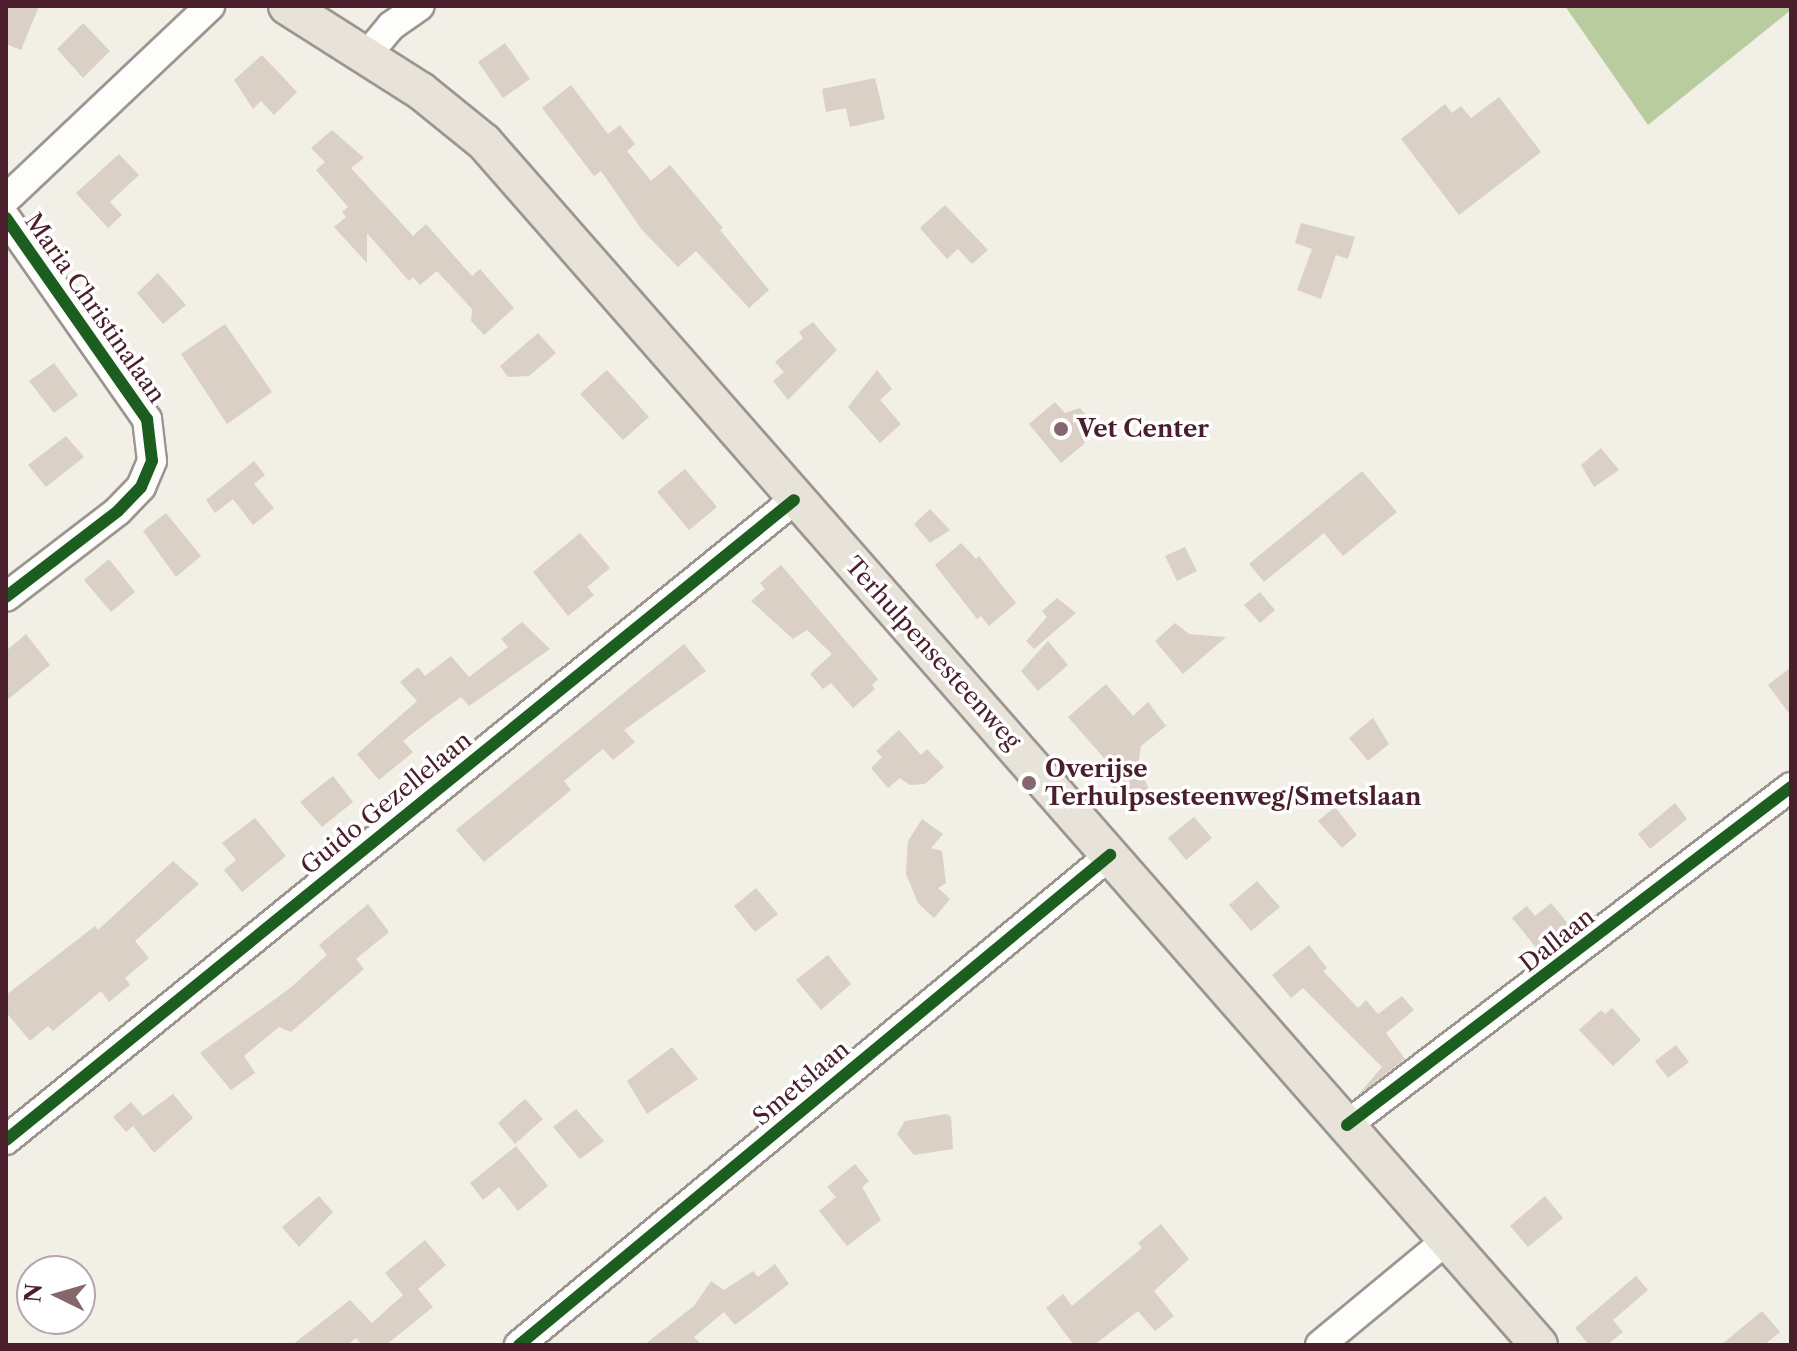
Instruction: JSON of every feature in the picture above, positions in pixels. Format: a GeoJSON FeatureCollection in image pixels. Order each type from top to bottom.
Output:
{"type":"FeatureCollection","features":[{"type":"Feature","properties":{"kind":"main road","name":"Terhulpensesteenweg"},"geometry":{"type":"LineString","coordinates":[[287,6],[366,56],[484,142],[794,500],[1539,1345]]}},
{"type":"Feature","properties":{"kind":"street","name":"Maria Christinalaan"},"geometry":{"type":"LineString","coordinates":[[6,199],[210,6]]}},
{"type":"Feature","properties":{"kind":"street"},"geometry":{"type":"LineString","coordinates":[[366,56],[391,26],[420,6]]}},
{"type":"Feature","properties":{"kind":"street","name":"Maria Christinalaan"},"geometry":{"type":"LineString","coordinates":[[6,218],[147,419],[152,461],[141,487],[118,511],[6,597]]}},
{"type":"Feature","properties":{"kind":"street","name":"Guido Gezellelaan"},"geometry":{"type":"LineString","coordinates":[[6,1140],[794,500]]}},
{"type":"Feature","properties":{"kind":"street","name":"Dallaan"},"geometry":{"type":"LineString","coordinates":[[1347,1125],[1791,787]]}},
{"type":"Feature","properties":{"kind":"street","name":"Smetslaan"},"geometry":{"type":"LineString","coordinates":[[519,1345],[1110,855]]}},
{"type":"Feature","properties":{"kind":"street"},"geometry":{"type":"LineString","coordinates":[[1320,1345],[1447,1240]]}},
{"type":"Feature","properties":{"kind":"green space"},"geometry":{"type":"Polygon","coordinates":[[[1565,6],[1791,6],[1791,10],[1648,125],[1565,6]]]}},
{"type":"Feature","properties":{"kind":"building"},"geometry":{"type":"Polygon","coordinates":[[[6,6],[39,6],[21,50],[6,44],[6,6]]]}},
{"type":"Feature","properties":{"kind":"building"},"geometry":{"type":"Polygon","coordinates":[[[83,23],[110,51],[83,78],[57,49],[83,23]]]}},
{"type":"Feature","properties":{"kind":"building"},"geometry":{"type":"Polygon","coordinates":[[[505,43],[530,79],[503,98],[478,62],[505,43]]]}},
{"type":"Feature","properties":{"kind":"building"},"geometry":{"type":"Polygon","coordinates":[[[262,55],[297,92],[274,115],[261,101],[253,109],[234,80],[262,55]]]}},
{"type":"Feature","properties":{"kind":"building"},"geometry":{"type":"Polygon","coordinates":[[[875,78],[885,119],[850,127],[846,108],[826,112],[822,89],[875,78]]]}},
{"type":"Feature","properties":{"kind":"building"},"geometry":{"type":"Polygon","coordinates":[[[571,85],[608,134],[620,125],[635,144],[627,151],[651,181],[670,165],[723,228],[720,230],[769,290],[749,308],[696,251],[678,267],[642,230],[601,171],[594,176],[542,108],[571,85]]]}},
{"type":"Feature","properties":{"kind":"building"},"geometry":{"type":"Polygon","coordinates":[[[1499,97],[1541,152],[1459,215],[1401,139],[1445,104],[1452,113],[1461,106],[1471,118],[1499,97]]]}},
{"type":"Feature","properties":{"kind":"building"},"geometry":{"type":"Polygon","coordinates":[[[332,130],[364,158],[351,168],[413,236],[426,224],[472,276],[480,269],[514,308],[484,335],[471,321],[472,309],[437,271],[420,285],[413,277],[409,281],[367,233],[367,263],[334,227],[346,217],[342,212],[348,207],[316,170],[325,162],[311,148],[332,130]]]}},
{"type":"Feature","properties":{"kind":"building"},"geometry":{"type":"Polygon","coordinates":[[[119,154],[139,175],[110,202],[122,215],[108,228],[76,193],[119,154]]]}},
{"type":"Feature","properties":{"kind":"building"},"geometry":{"type":"Polygon","coordinates":[[[945,205],[988,250],[972,264],[958,249],[947,259],[920,228],[945,205]]]}},
{"type":"Feature","properties":{"kind":"building"},"geometry":{"type":"Polygon","coordinates":[[[1301,223],[1355,237],[1348,259],[1336,255],[1321,299],[1297,290],[1312,249],[1295,243],[1301,223]]]}},
{"type":"Feature","properties":{"kind":"building"},"geometry":{"type":"Polygon","coordinates":[[[158,273],[186,305],[163,324],[137,293],[158,273]]]}},
{"type":"Feature","properties":{"kind":"building"},"geometry":{"type":"Polygon","coordinates":[[[813,322],[837,350],[788,400],[773,381],[784,372],[775,362],[803,338],[799,332],[813,322]]]}},
{"type":"Feature","properties":{"kind":"building"},"geometry":{"type":"Polygon","coordinates":[[[225,324],[272,392],[227,424],[181,354],[225,324]]]}},
{"type":"Feature","properties":{"kind":"building"},"geometry":{"type":"Polygon","coordinates":[[[538,333],[556,353],[529,376],[508,377],[500,366],[538,333]]]}},
{"type":"Feature","properties":{"kind":"building"},"geometry":{"type":"Polygon","coordinates":[[[54,363],[78,395],[54,413],[29,381],[54,363]]]}},
{"type":"Feature","properties":{"kind":"building"},"geometry":{"type":"Polygon","coordinates":[[[607,370],[649,417],[623,440],[580,394],[607,370]]]}},
{"type":"Feature","properties":{"kind":"building"},"geometry":{"type":"Polygon","coordinates":[[[877,370],[892,389],[880,400],[901,424],[880,443],[848,407],[877,370]]]}},
{"type":"Feature","properties":{"kind":"building","name":"Vet Center"},"geometry":{"type":"Polygon","coordinates":[[[1055,402],[1065,413],[1080,408],[1094,425],[1083,445],[1061,463],[1029,424],[1055,402]]]}},
{"type":"Feature","properties":{"kind":"building"},"geometry":{"type":"Polygon","coordinates":[[[66,436],[84,457],[46,487],[28,465],[66,436]]]}},
{"type":"Feature","properties":{"kind":"building"},"geometry":{"type":"Polygon","coordinates":[[[1601,448],[1619,470],[1594,487],[1581,465],[1601,448]]]}},
{"type":"Feature","properties":{"kind":"building"},"geometry":{"type":"Polygon","coordinates":[[[254,461],[265,475],[254,484],[274,508],[253,525],[233,499],[215,513],[206,500],[254,461]]]}},
{"type":"Feature","properties":{"kind":"building"},"geometry":{"type":"Polygon","coordinates":[[[685,469],[717,507],[689,530],[657,492],[685,469]]]}},
{"type":"Feature","properties":{"kind":"building"},"geometry":{"type":"Polygon","coordinates":[[[1362,471],[1397,512],[1343,556],[1324,533],[1264,582],[1249,564],[1362,471]]]}},
{"type":"Feature","properties":{"kind":"building"},"geometry":{"type":"Polygon","coordinates":[[[930,509],[950,530],[930,543],[914,524],[930,509]]]}},
{"type":"Feature","properties":{"kind":"building"},"geometry":{"type":"Polygon","coordinates":[[[166,513],[201,556],[176,577],[143,531],[166,513]]]}},
{"type":"Feature","properties":{"kind":"building"},"geometry":{"type":"Polygon","coordinates":[[[580,533],[610,568],[587,587],[594,595],[568,616],[533,572],[580,533]]]}},
{"type":"Feature","properties":{"kind":"building"},"geometry":{"type":"Polygon","coordinates":[[[961,543],[976,559],[979,556],[1016,603],[989,626],[981,616],[977,619],[935,565],[961,543]]]}},
{"type":"Feature","properties":{"kind":"building"},"geometry":{"type":"Polygon","coordinates":[[[1185,547],[1197,571],[1177,581],[1165,556],[1185,547]]]}},
{"type":"Feature","properties":{"kind":"building"},"geometry":{"type":"Polygon","coordinates":[[[109,559],[135,592],[111,612],[84,580],[109,559]]]}},
{"type":"Feature","properties":{"kind":"building"},"geometry":{"type":"Polygon","coordinates":[[[781,565],[878,679],[872,685],[875,689],[853,708],[831,683],[823,689],[810,674],[832,654],[807,630],[793,639],[751,601],[765,589],[760,583],[781,565]]]}},
{"type":"Feature","properties":{"kind":"building"},"geometry":{"type":"Polygon","coordinates":[[[1260,592],[1275,610],[1260,623],[1244,605],[1260,592]]]}},
{"type":"Feature","properties":{"kind":"building"},"geometry":{"type":"Polygon","coordinates":[[[1057,598],[1076,613],[1034,649],[1026,641],[1047,617],[1042,611],[1057,598]]]}},
{"type":"Feature","properties":{"kind":"building"},"geometry":{"type":"Polygon","coordinates":[[[522,622],[550,649],[469,706],[461,697],[431,719],[403,741],[413,752],[379,780],[357,754],[417,701],[400,682],[418,667],[425,676],[451,656],[469,677],[508,647],[501,639],[522,622]]]}},
{"type":"Feature","properties":{"kind":"building"},"geometry":{"type":"Polygon","coordinates":[[[1175,623],[1189,634],[1226,637],[1183,674],[1155,641],[1175,623]]]}},
{"type":"Feature","properties":{"kind":"building"},"geometry":{"type":"Polygon","coordinates":[[[26,634],[50,665],[6,701],[6,651],[26,634]]]}},
{"type":"Feature","properties":{"kind":"building"},"geometry":{"type":"Polygon","coordinates":[[[1048,641],[1068,665],[1038,691],[1021,671],[1048,641]]]}},
{"type":"Feature","properties":{"kind":"building"},"geometry":{"type":"Polygon","coordinates":[[[684,644],[706,671],[624,730],[635,742],[613,760],[603,749],[564,781],[571,790],[484,862],[456,830],[684,644]]]}},
{"type":"Feature","properties":{"kind":"building"},"geometry":{"type":"Polygon","coordinates":[[[1791,667],[1791,716],[1768,685],[1791,667]]]}},
{"type":"Feature","properties":{"kind":"building"},"geometry":{"type":"Polygon","coordinates":[[[1106,684],[1133,716],[1148,702],[1166,726],[1141,746],[1138,765],[1149,790],[1133,803],[1124,791],[1113,793],[1116,782],[1106,770],[1111,766],[1068,717],[1106,684]]]}},
{"type":"Feature","properties":{"kind":"building"},"geometry":{"type":"Polygon","coordinates":[[[1373,718],[1389,744],[1368,761],[1349,738],[1373,718]]]}},
{"type":"Feature","properties":{"kind":"building"},"geometry":{"type":"Polygon","coordinates":[[[899,730],[921,755],[927,749],[944,767],[925,784],[910,785],[900,778],[888,788],[871,768],[882,757],[876,751],[899,730]]]}},
{"type":"Feature","properties":{"kind":"building"},"geometry":{"type":"Polygon","coordinates":[[[333,776],[353,802],[322,827],[300,802],[333,776]]]}},
{"type":"Feature","properties":{"kind":"building"},"geometry":{"type":"Polygon","coordinates":[[[1675,803],[1687,819],[1650,849],[1638,834],[1675,803]]]}},
{"type":"Feature","properties":{"kind":"building"},"geometry":{"type":"Polygon","coordinates":[[[1335,807],[1357,835],[1342,848],[1318,821],[1335,807]]]}},
{"type":"Feature","properties":{"kind":"building"},"geometry":{"type":"Polygon","coordinates":[[[1194,817],[1212,838],[1186,860],[1168,838],[1194,817]]]}},
{"type":"Feature","properties":{"kind":"building"},"geometry":{"type":"Polygon","coordinates":[[[255,818],[286,856],[242,892],[224,870],[236,860],[222,843],[255,818]]]}},
{"type":"Feature","properties":{"kind":"building"},"geometry":{"type":"Polygon","coordinates":[[[922,819],[943,834],[931,848],[942,851],[946,883],[938,888],[950,899],[934,918],[918,903],[906,874],[908,841],[922,819]]]}},
{"type":"Feature","properties":{"kind":"building"},"geometry":{"type":"Polygon","coordinates":[[[173,861],[199,884],[135,941],[149,958],[125,978],[130,985],[109,1002],[101,991],[53,1031],[48,1026],[30,1041],[6,1012],[6,995],[95,926],[98,930],[173,861]]]}},
{"type":"Feature","properties":{"kind":"building"},"geometry":{"type":"Polygon","coordinates":[[[1257,881],[1280,907],[1251,931],[1229,905],[1257,881]]]}},
{"type":"Feature","properties":{"kind":"building"},"geometry":{"type":"Polygon","coordinates":[[[756,888],[778,914],[755,932],[734,906],[756,888]]]}},
{"type":"Feature","properties":{"kind":"building"},"geometry":{"type":"Polygon","coordinates":[[[1551,903],[1570,926],[1539,951],[1512,918],[1527,906],[1535,916],[1551,903]]]}},
{"type":"Feature","properties":{"kind":"building"},"geometry":{"type":"Polygon","coordinates":[[[368,904],[389,932],[356,959],[364,969],[291,1032],[279,1027],[244,1056],[255,1073],[231,1090],[200,1053],[289,989],[327,955],[319,945],[368,904]]]}},
{"type":"Feature","properties":{"kind":"building"},"geometry":{"type":"Polygon","coordinates":[[[1309,945],[1327,968],[1323,971],[1358,1008],[1366,1000],[1378,1014],[1402,996],[1414,1010],[1386,1033],[1405,1059],[1358,1095],[1382,1067],[1303,988],[1291,998],[1272,975],[1309,945]]]}},
{"type":"Feature","properties":{"kind":"building"},"geometry":{"type":"Polygon","coordinates":[[[828,955],[851,984],[821,1010],[796,980],[828,955]]]}},
{"type":"Feature","properties":{"kind":"building"},"geometry":{"type":"Polygon","coordinates":[[[1612,1008],[1641,1040],[1613,1066],[1579,1030],[1601,1010],[1605,1014],[1612,1008]]]}},
{"type":"Feature","properties":{"kind":"building"},"geometry":{"type":"Polygon","coordinates":[[[1676,1045],[1689,1062],[1668,1078],[1655,1061],[1676,1045]]]}},
{"type":"Feature","properties":{"kind":"building"},"geometry":{"type":"Polygon","coordinates":[[[672,1047],[698,1079],[647,1114],[627,1081],[672,1047]]]}},
{"type":"Feature","properties":{"kind":"building"},"geometry":{"type":"Polygon","coordinates":[[[173,1094],[193,1118],[154,1153],[133,1126],[126,1132],[113,1117],[131,1102],[143,1116],[173,1094]]]}},
{"type":"Feature","properties":{"kind":"building"},"geometry":{"type":"Polygon","coordinates":[[[525,1099],[543,1119],[515,1144],[498,1123],[525,1099]]]}},
{"type":"Feature","properties":{"kind":"building"},"geometry":{"type":"Polygon","coordinates":[[[576,1109],[604,1141],[580,1159],[553,1127],[576,1109]]]}},
{"type":"Feature","properties":{"kind":"building"},"geometry":{"type":"Polygon","coordinates":[[[946,1114],[951,1117],[953,1149],[914,1155],[897,1134],[905,1121],[946,1114]]]}},
{"type":"Feature","properties":{"kind":"building"},"geometry":{"type":"Polygon","coordinates":[[[516,1146],[548,1186],[518,1211],[499,1187],[483,1200],[470,1183],[516,1146]]]}},
{"type":"Feature","properties":{"kind":"building"},"geometry":{"type":"Polygon","coordinates":[[[855,1164],[869,1181],[862,1187],[881,1220],[847,1246],[819,1211],[836,1197],[827,1187],[855,1164]]]}},
{"type":"Feature","properties":{"kind":"building"},"geometry":{"type":"Polygon","coordinates":[[[319,1196],[333,1212],[299,1247],[282,1227],[319,1196]]]}},
{"type":"Feature","properties":{"kind":"building"},"geometry":{"type":"Polygon","coordinates":[[[1545,1196],[1563,1218],[1528,1247],[1510,1226],[1545,1196]]]}},
{"type":"Feature","properties":{"kind":"building"},"geometry":{"type":"Polygon","coordinates":[[[1161,1224],[1189,1259],[1154,1291],[1174,1316],[1155,1331],[1138,1311],[1094,1345],[1074,1345],[1046,1308],[1063,1294],[1072,1306],[1142,1248],[1138,1243],[1161,1224]]]}},
{"type":"Feature","properties":{"kind":"building"},"geometry":{"type":"Polygon","coordinates":[[[425,1240],[446,1265],[418,1289],[433,1307],[386,1345],[362,1345],[356,1338],[347,1345],[292,1345],[350,1300],[372,1323],[403,1295],[385,1273],[425,1240]]]}},
{"type":"Feature","properties":{"kind":"building"},"geometry":{"type":"Polygon","coordinates":[[[775,1264],[789,1284],[735,1325],[724,1312],[694,1337],[702,1345],[644,1345],[694,1306],[711,1281],[724,1290],[753,1271],[758,1277],[775,1264]]]}},
{"type":"Feature","properties":{"kind":"building"},"geometry":{"type":"Polygon","coordinates":[[[1636,1276],[1648,1290],[1613,1320],[1623,1332],[1607,1345],[1589,1345],[1575,1328],[1636,1276]]]}},
{"type":"Feature","properties":{"kind":"building"},"geometry":{"type":"Polygon","coordinates":[[[1762,1311],[1780,1332],[1764,1345],[1721,1345],[1762,1311]]]}},
{"type":"Feature","properties":{"kind":"cycle path"},"geometry":{"type":"LineString","coordinates":[[6,218],[147,419],[152,461],[141,487],[118,511],[6,597]]}},
{"type":"Feature","properties":{"kind":"cycle path"},"geometry":{"type":"LineString","coordinates":[[6,1140],[794,500]]}},
{"type":"Feature","properties":{"kind":"cycle path"},"geometry":{"type":"LineString","coordinates":[[1347,1125],[1791,787]]}},
{"type":"Feature","properties":{"kind":"cycle path"},"geometry":{"type":"LineString","coordinates":[[519,1345],[1110,855]]}},
{"type":"Feature","properties":{"kind":"place","name":"Vet Center"},"geometry":{"type":"Point","coordinates":[1061,429]}},
{"type":"Feature","properties":{"kind":"place","name":"Overijse Terhulpsesteenweg/Smetslaan"},"geometry":{"type":"Point","coordinates":[1029,783]}}]}
